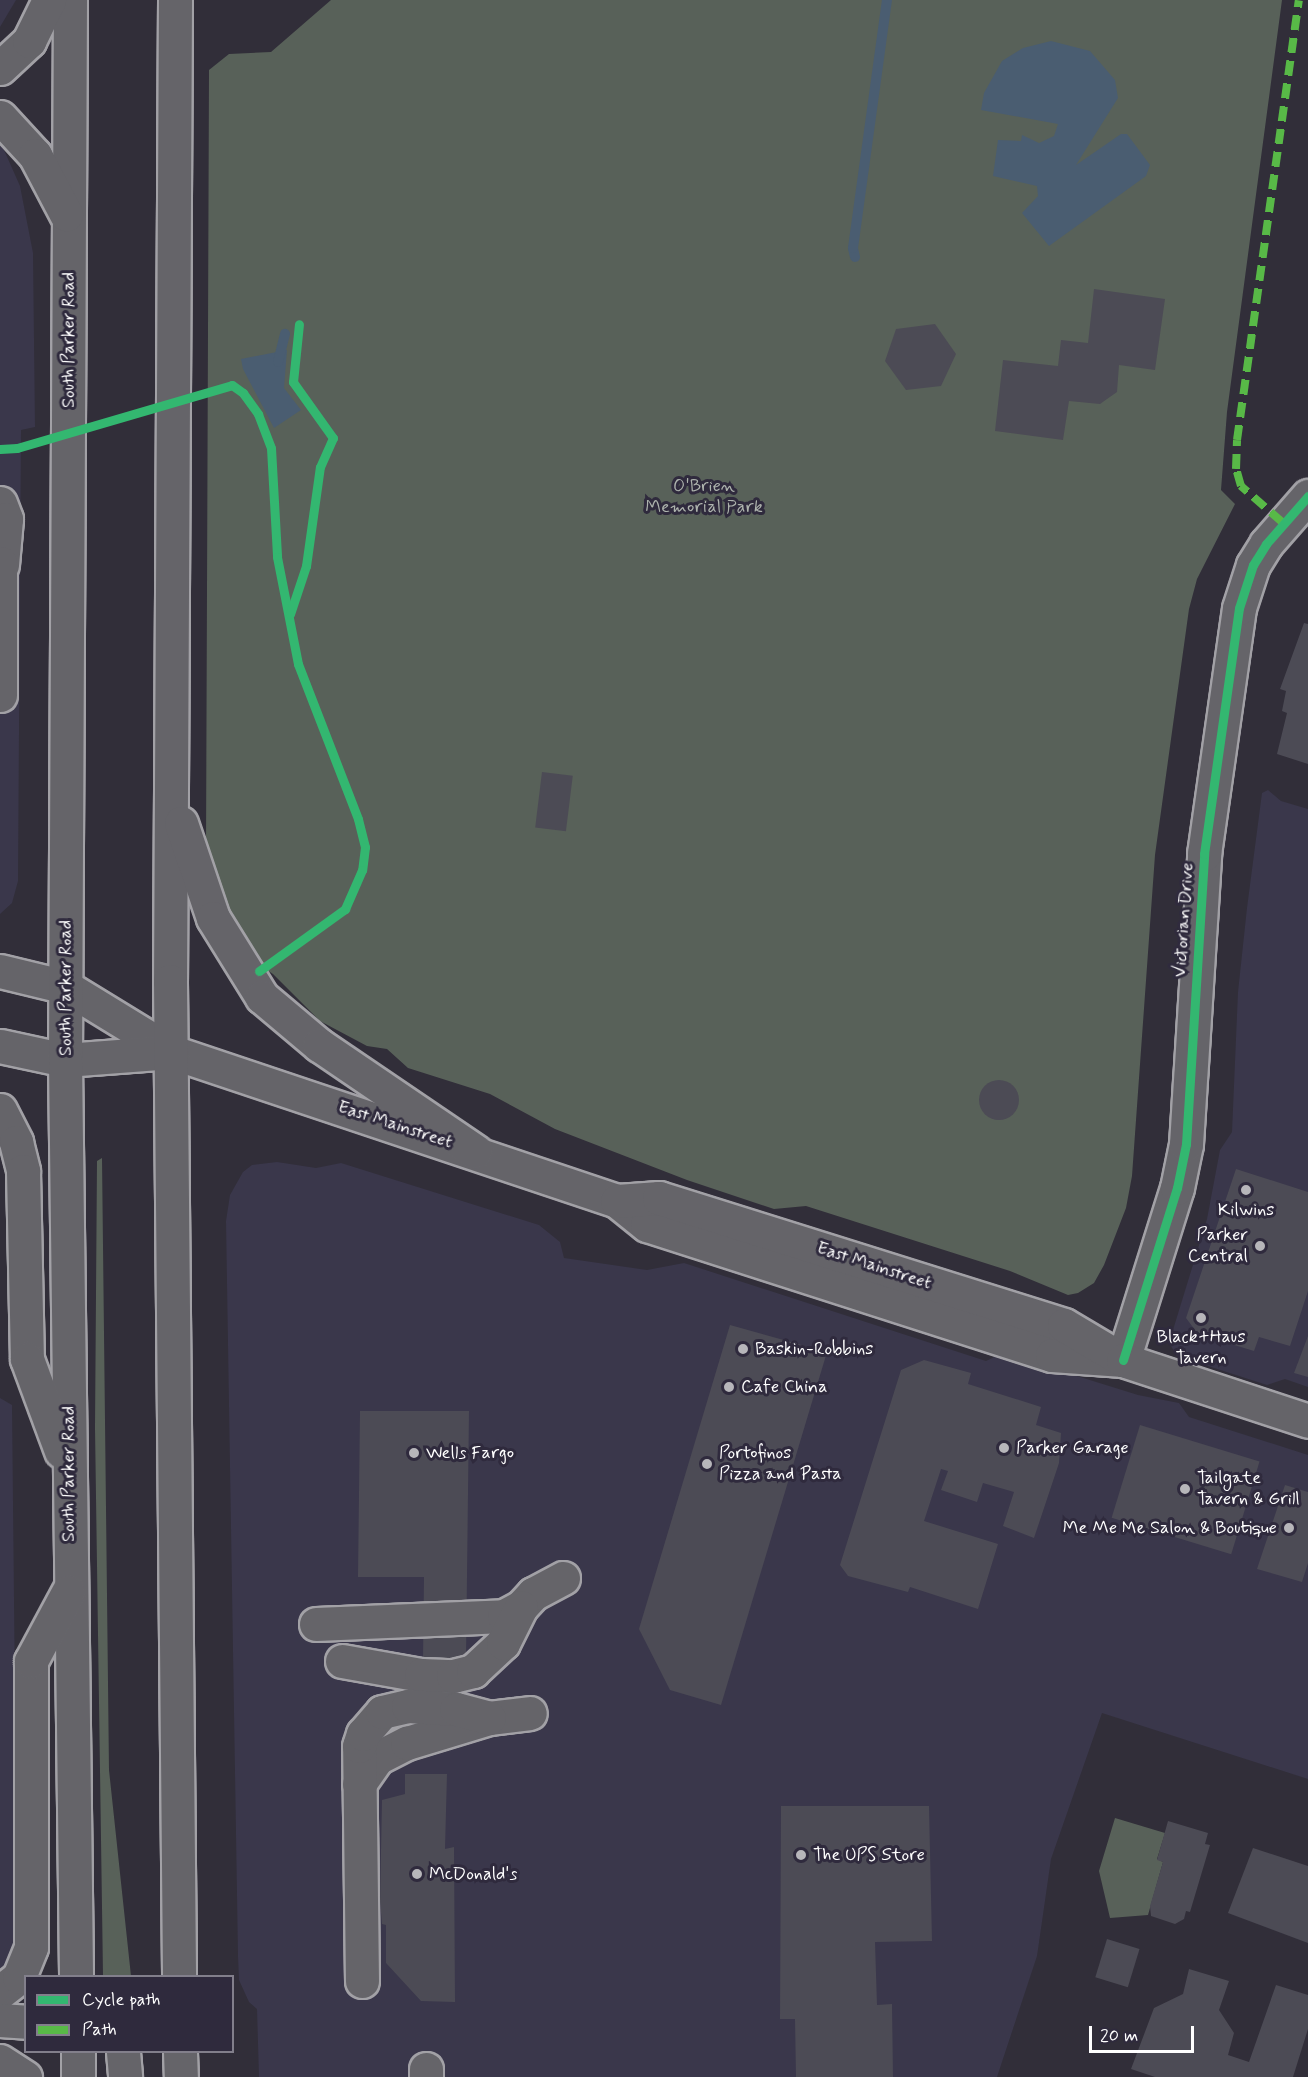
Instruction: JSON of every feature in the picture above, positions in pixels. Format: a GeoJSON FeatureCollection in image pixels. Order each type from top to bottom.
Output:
{"type":"FeatureCollection","features":[{"type":"Feature","properties":{"kind":"main road"},"geometry":{"type":"LineString","coordinates":[[0,68],[29,41],[49,0]]}},
{"type":"Feature","properties":{"kind":"main road","name":"South Parker Road"},"geometry":{"type":"LineString","coordinates":[[70,0],[65,1060],[69,1590],[76,1975]]}},
{"type":"Feature","properties":{"kind":"main road"},"geometry":{"type":"LineString","coordinates":[[175,0],[171,789],[179,1975]]}},
{"type":"Feature","properties":{"kind":"main road"},"geometry":{"type":"LineString","coordinates":[[0,117],[35,155],[69,220]]}},
{"type":"Feature","properties":{"kind":"main road","name":"Victorian Drive"},"geometry":{"type":"LineString","coordinates":[[1123,1360],[1177,1188],[1186,1144],[1204,854],[1239,608],[1253,566],[1266,544],[1308,496]]}},
{"type":"Feature","properties":{"kind":"main road"},"geometry":{"type":"LineString","coordinates":[[0,503],[6,519],[1,564],[0,695]]}},
{"type":"Feature","properties":{"kind":"main road"},"geometry":{"type":"LineString","coordinates":[[171,789],[213,918],[262,998],[319,1045],[475,1151]]}},
{"type":"Feature","properties":{"kind":"main road","name":"East Mainstreet"},"geometry":{"type":"LineString","coordinates":[[0,971],[66,987],[172,1052],[475,1151],[617,1201],[659,1197],[1064,1325],[1123,1360],[1308,1421]]}},
{"type":"Feature","properties":{"kind":"main road","name":"East Mainstreet"},"geometry":{"type":"LineString","coordinates":[[0,1046],[65,1060],[172,1052]]}},
{"type":"Feature","properties":{"kind":"main road"},"geometry":{"type":"LineString","coordinates":[[0,1110],[16,1142],[23,1171],[27,1359],[69,1472]]}},
{"type":"Feature","properties":{"kind":"main road"},"geometry":{"type":"LineString","coordinates":[[342,1661],[421,1675],[453,1676],[473,1671],[503,1643],[521,1607],[532,1594],[563,1578]]}},
{"type":"Feature","properties":{"kind":"main road"},"geometry":{"type":"LineString","coordinates":[[0,1992],[19,1977],[28,1963],[31,1947],[31,1661],[69,1590]]}},
{"type":"Feature","properties":{"kind":"main road"},"geometry":{"type":"LineString","coordinates":[[316,1624],[504,1616],[521,1607]]}},
{"type":"Feature","properties":{"kind":"main road"},"geometry":{"type":"LineString","coordinates":[[362,1982],[358,1746],[363,1734],[382,1712],[428,1706],[489,1718],[530,1713]]}},
{"type":"Feature","properties":{"kind":"main road"},"geometry":{"type":"LineString","coordinates":[[0,2020],[24,2022]]}},
{"type":"Feature","properties":{"kind":"main road"},"geometry":{"type":"LineString","coordinates":[[78,2053],[78,2077]]}},
{"type":"Feature","properties":{"kind":"main road"},"geometry":{"type":"LineString","coordinates":[[123,2053],[125,2077]]}},
{"type":"Feature","properties":{"kind":"main road"},"geometry":{"type":"LineString","coordinates":[[180,2053],[181,2077]]}},
{"type":"Feature","properties":{"kind":"main road"},"geometry":{"type":"LineString","coordinates":[[0,2061],[24,2077]]}},
{"type":"Feature","properties":{"kind":"shaded area"},"geometry":{"type":"Polygon","coordinates":[[[0,0],[16,0],[0,27],[0,0]]]}},
{"type":"Feature","properties":{"kind":"shaded area"},"geometry":{"type":"Polygon","coordinates":[[[0,141],[20,186],[33,253],[35,427],[21,430],[18,881],[12,903],[0,914],[0,141]]]}},
{"type":"Feature","properties":{"kind":"shaded area"},"geometry":{"type":"Polygon","coordinates":[[[1268,790],[1281,801],[1308,809],[1308,1387],[1285,1379],[1267,1385],[1177,1356],[1169,1343],[1207,1219],[1220,1150],[1232,1132],[1238,992],[1262,793],[1268,790]]]}},
{"type":"Feature","properties":{"kind":"shaded area"},"geometry":{"type":"Polygon","coordinates":[[[277,1162],[316,1168],[341,1163],[539,1225],[560,1242],[564,1258],[647,1270],[684,1263],[986,1361],[1003,1353],[1138,1395],[1179,1403],[1189,1417],[1308,1455],[1308,1779],[1102,1713],[1051,1859],[1037,1956],[997,2077],[259,2077],[257,2009],[249,2002],[239,1980],[238,1956],[226,1221],[230,1195],[243,1172],[252,1165],[277,1162]]]}},
{"type":"Feature","properties":{"kind":"shaded area"},"geometry":{"type":"Polygon","coordinates":[[[0,1398],[12,1405],[17,1946],[0,2020],[0,1398]]]}},
{"type":"Feature","properties":{"kind":"green space","name":"O'Brien Memorial Park"},"geometry":{"type":"Polygon","coordinates":[[[331,0],[1282,0],[1227,412],[1221,490],[1235,504],[1197,579],[1189,609],[1155,855],[1132,1176],[1126,1208],[1104,1265],[1094,1283],[1078,1293],[1068,1295],[1010,1271],[806,1206],[774,1209],[687,1180],[555,1129],[490,1094],[408,1068],[387,1049],[367,1046],[320,1021],[273,974],[250,959],[233,930],[206,849],[209,70],[229,54],[271,52],[331,0]]]}},
{"type":"Feature","properties":{"kind":"green space"},"geometry":{"type":"Polygon","coordinates":[[[102,1158],[109,1770],[131,1975],[103,1975],[95,1428],[97,1161],[102,1158]]]}},
{"type":"Feature","properties":{"kind":"green space"},"geometry":{"type":"Polygon","coordinates":[[[1115,1818],[1165,1833],[1157,1859],[1163,1862],[1148,1915],[1110,1918],[1099,1871],[1115,1818]]]}},
{"type":"Feature","properties":{"kind":"water"},"geometry":{"type":"Polygon","coordinates":[[[1051,41],[1090,51],[1115,80],[1118,98],[1076,165],[1121,134],[1127,134],[1150,165],[1146,176],[1049,246],[1022,213],[1038,196],[1037,186],[993,176],[998,140],[1021,141],[1022,135],[1039,143],[1054,136],[1058,124],[981,110],[984,93],[1002,61],[1023,48],[1051,41]]]}},
{"type":"Feature","properties":{"kind":"water"},"geometry":{"type":"Polygon","coordinates":[[[287,350],[284,388],[301,410],[274,428],[243,369],[241,359],[287,350]]]}},
{"type":"Feature","properties":{"kind":"building"},"geometry":{"type":"Polygon","coordinates":[[[1094,289],[1165,299],[1155,370],[1119,365],[1117,392],[1100,404],[1069,401],[1063,440],[995,431],[1003,360],[1058,366],[1061,340],[1088,343],[1094,289]]]}},
{"type":"Feature","properties":{"kind":"building"},"geometry":{"type":"Polygon","coordinates":[[[935,324],[956,354],[941,386],[906,390],[885,361],[896,329],[935,324]]]}},
{"type":"Feature","properties":{"kind":"building"},"geometry":{"type":"Polygon","coordinates":[[[1304,623],[1308,624],[1308,764],[1277,754],[1287,713],[1282,711],[1286,691],[1280,689],[1304,623]]]}},
{"type":"Feature","properties":{"kind":"building"},"geometry":{"type":"Polygon","coordinates":[[[542,772],[573,776],[566,831],[535,828],[542,772]]]}},
{"type":"Feature","properties":{"kind":"building"},"geometry":{"type":"Polygon","coordinates":[[[999,1080],[1007,1081],[1013,1086],[1018,1092],[1018,1108],[1013,1114],[1007,1119],[999,1120],[991,1119],[985,1114],[980,1108],[979,1100],[980,1092],[985,1086],[991,1081],[999,1080]]]}},
{"type":"Feature","properties":{"kind":"building","name":"Parker Central"},"geometry":{"type":"Polygon","coordinates":[[[1236,1169],[1308,1192],[1308,1291],[1290,1346],[1259,1337],[1254,1351],[1198,1334],[1186,1318],[1236,1169]]]}},
{"type":"Feature","properties":{"kind":"building"},"geometry":{"type":"Polygon","coordinates":[[[730,1325],[827,1352],[721,1705],[670,1690],[639,1629],[730,1325]]]}},
{"type":"Feature","properties":{"kind":"building"},"geometry":{"type":"Polygon","coordinates":[[[1308,1336],[1308,1377],[1294,1373],[1308,1336]]]}},
{"type":"Feature","properties":{"kind":"building"},"geometry":{"type":"Polygon","coordinates":[[[924,1360],[971,1373],[968,1384],[1041,1407],[1036,1425],[1061,1433],[1059,1463],[1034,1538],[1003,1526],[1014,1492],[983,1483],[977,1502],[941,1490],[948,1471],[941,1469],[924,1521],[998,1544],[978,1609],[910,1587],[908,1592],[848,1576],[840,1565],[901,1370],[924,1360]]]}},
{"type":"Feature","properties":{"kind":"building","name":"Wells Fargo"},"geometry":{"type":"Polygon","coordinates":[[[360,1411],[469,1411],[466,1659],[423,1660],[424,1577],[358,1577],[360,1411]]]}},
{"type":"Feature","properties":{"kind":"building","name":"Tailgate Tavern & Grill"},"geometry":{"type":"Polygon","coordinates":[[[1140,1425],[1260,1462],[1231,1554],[1112,1518],[1140,1425]]]}},
{"type":"Feature","properties":{"kind":"building","name":"Me Me Me Salon & Boutique"},"geometry":{"type":"Polygon","coordinates":[[[1285,1485],[1308,1492],[1308,1563],[1302,1582],[1257,1569],[1285,1485]]]}},
{"type":"Feature","properties":{"kind":"building","name":"McDonald's"},"geometry":{"type":"Polygon","coordinates":[[[405,1774],[447,1774],[445,1849],[454,1847],[455,2002],[421,2001],[386,1963],[386,1925],[382,1924],[380,1901],[382,1800],[405,1794],[405,1774]]]}},
{"type":"Feature","properties":{"kind":"building"},"geometry":{"type":"Polygon","coordinates":[[[781,1806],[929,1806],[932,1941],[875,1942],[877,2005],[892,2004],[893,2077],[796,2077],[795,2019],[780,2019],[781,1806]]]}},
{"type":"Feature","properties":{"kind":"building"},"geometry":{"type":"Polygon","coordinates":[[[1168,1821],[1208,1833],[1205,1844],[1210,1845],[1190,1912],[1186,1911],[1184,1919],[1175,1924],[1151,1916],[1150,1906],[1163,1862],[1157,1860],[1168,1821]]]}},
{"type":"Feature","properties":{"kind":"building"},"geometry":{"type":"Polygon","coordinates":[[[1253,1848],[1308,1866],[1308,1943],[1228,1913],[1253,1848]]]}},
{"type":"Feature","properties":{"kind":"building"},"geometry":{"type":"Polygon","coordinates":[[[1107,1939],[1140,1949],[1128,1987],[1095,1977],[1107,1939]]]}},
{"type":"Feature","properties":{"kind":"building"},"geometry":{"type":"Polygon","coordinates":[[[1189,1969],[1229,1981],[1219,2010],[1234,2033],[1228,2055],[1249,2062],[1276,1985],[1308,1995],[1308,2029],[1293,2077],[1155,2077],[1131,2069],[1154,2008],[1183,1994],[1189,1969]]]}},
{"type":"Feature","properties":{"kind":"waterway"},"geometry":{"type":"LineString","coordinates":[[855,257],[853,248],[887,0]]}},
{"type":"Feature","properties":{"kind":"waterway"},"geometry":{"type":"LineString","coordinates":[[278,362],[285,334]]}},
{"type":"Feature","properties":{"kind":"marked path"},"geometry":{"type":"LineString","coordinates":[[1282,522],[1241,486],[1236,469],[1237,440],[1299,0]]}},
{"type":"Feature","properties":{"kind":"cycle path"},"geometry":{"type":"LineString","coordinates":[[290,614],[306,566],[320,467],[333,438],[293,382],[299,324]]}},
{"type":"Feature","properties":{"kind":"cycle path"},"geometry":{"type":"LineString","coordinates":[[0,449],[17,448],[232,385],[243,393],[258,414],[271,448],[277,557],[298,664],[358,819],[365,847],[362,870],[345,909],[259,971]]}},
{"type":"Feature","properties":{"kind":"cycle path"},"geometry":{"type":"LineString","coordinates":[[1123,1360],[1177,1188],[1186,1144],[1204,854],[1239,608],[1253,565],[1266,544],[1308,496]]}},
{"type":"Feature","properties":{"kind":"place","name":"Kilwins"},"geometry":{"type":"Point","coordinates":[1246,1190]}},
{"type":"Feature","properties":{"kind":"place","name":"Parker Central"},"geometry":{"type":"Point","coordinates":[1260,1246]}},
{"type":"Feature","properties":{"kind":"place","name":"Black+Haus Tavern"},"geometry":{"type":"Point","coordinates":[1201,1318]}},
{"type":"Feature","properties":{"kind":"place","name":"Baskin-Robbins"},"geometry":{"type":"Point","coordinates":[743,1349]}},
{"type":"Feature","properties":{"kind":"place","name":"Cafe China"},"geometry":{"type":"Point","coordinates":[729,1387]}},
{"type":"Feature","properties":{"kind":"place","name":"Parker Garage"},"geometry":{"type":"Point","coordinates":[1004,1448]}},
{"type":"Feature","properties":{"kind":"place","name":"Wells Fargo"},"geometry":{"type":"Point","coordinates":[414,1453]}},
{"type":"Feature","properties":{"kind":"place","name":"Portofinos Pizza and Pasta"},"geometry":{"type":"Point","coordinates":[707,1464]}},
{"type":"Feature","properties":{"kind":"place","name":"Tailgate Tavern & Grill"},"geometry":{"type":"Point","coordinates":[1185,1489]}},
{"type":"Feature","properties":{"kind":"place","name":"Me Me Me Salon & Boutique"},"geometry":{"type":"Point","coordinates":[1289,1528]}},
{"type":"Feature","properties":{"kind":"place","name":"The UPS Store"},"geometry":{"type":"Point","coordinates":[801,1855]}},
{"type":"Feature","properties":{"kind":"place","name":"McDonald's"},"geometry":{"type":"Point","coordinates":[417,1874]}}]}
